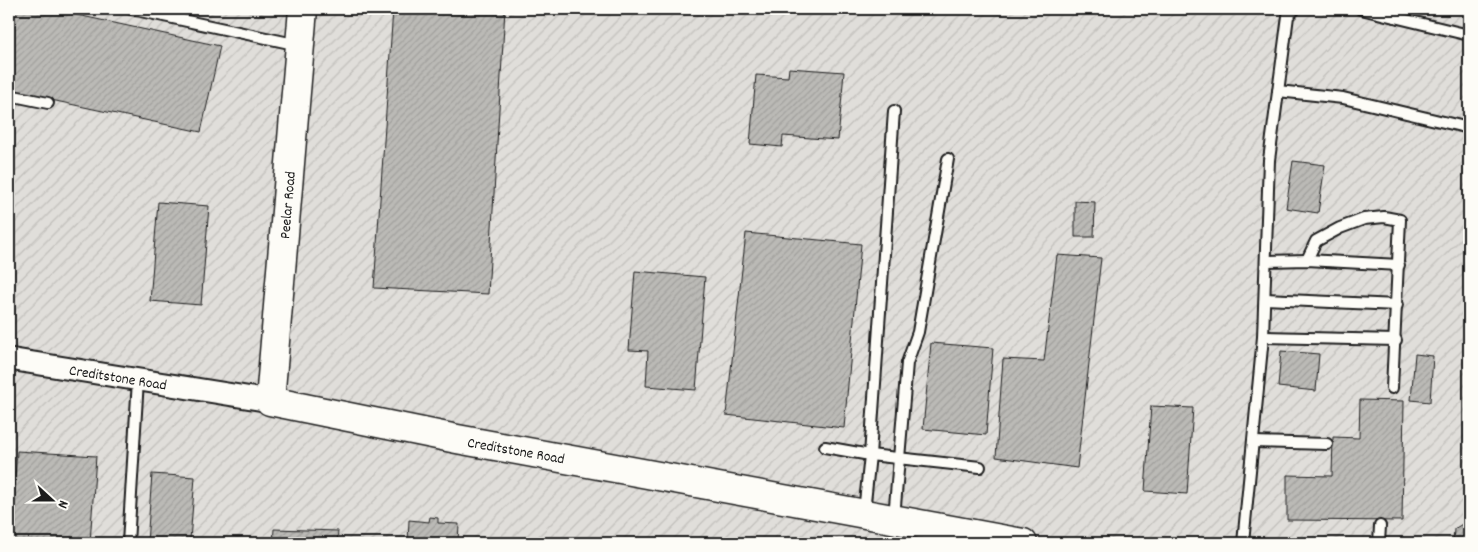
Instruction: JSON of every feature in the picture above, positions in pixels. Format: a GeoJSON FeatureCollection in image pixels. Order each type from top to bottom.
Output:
{"type":"FeatureCollection","features":[{"type":"Feature","properties":{"kind":"street","name":"Peelar Road"},"geometry":{"type":"LineString","coordinates":[[270,401],[304,9]]}},
{"type":"Feature","properties":{"kind":"street","name":"Creditstone Road"},"geometry":{"type":"LineString","coordinates":[[9,359],[270,401],[457,439],[1023,543]]}},
{"type":"Feature","properties":{"kind":"lane"},"geometry":{"type":"LineString","coordinates":[[131,9],[300,45]]}},
{"type":"Feature","properties":{"kind":"lane"},"geometry":{"type":"LineString","coordinates":[[1243,543],[1255,442],[1263,337],[1269,160],[1288,16],[1295,9]]}},
{"type":"Feature","properties":{"kind":"lane"},"geometry":{"type":"LineString","coordinates":[[1361,9],[1469,35]]}},
{"type":"Feature","properties":{"kind":"lane"},"geometry":{"type":"LineString","coordinates":[[1278,91],[1343,98],[1469,128]]}},
{"type":"Feature","properties":{"kind":"lane"},"geometry":{"type":"LineString","coordinates":[[9,95],[48,104]]}},
{"type":"Feature","properties":{"kind":"lane"},"geometry":{"type":"LineString","coordinates":[[864,513],[870,455],[894,111]]}},
{"type":"Feature","properties":{"kind":"lane"},"geometry":{"type":"LineString","coordinates":[[894,519],[907,363],[918,332],[948,160]]}},
{"type":"Feature","properties":{"kind":"lane"},"geometry":{"type":"LineString","coordinates":[[1307,260],[1316,241],[1340,228],[1364,219],[1384,217],[1400,220],[1398,305],[1392,388]]}},
{"type":"Feature","properties":{"kind":"lane"},"geometry":{"type":"LineString","coordinates":[[1267,261],[1307,260],[1399,265]]}},
{"type":"Feature","properties":{"kind":"lane"},"geometry":{"type":"LineString","coordinates":[[1265,299],[1398,305]]}},
{"type":"Feature","properties":{"kind":"lane"},"geometry":{"type":"LineString","coordinates":[[1263,337],[1396,340]]}},
{"type":"Feature","properties":{"kind":"lane"},"geometry":{"type":"LineString","coordinates":[[128,543],[138,380]]}},
{"type":"Feature","properties":{"kind":"lane"},"geometry":{"type":"LineString","coordinates":[[1255,442],[1327,444]]}},
{"type":"Feature","properties":{"kind":"lane"},"geometry":{"type":"LineString","coordinates":[[826,447],[899,459],[980,466]]}},
{"type":"Feature","properties":{"kind":"lane"},"geometry":{"type":"LineString","coordinates":[[1379,543],[1380,526]]}},
{"type":"Feature","properties":{"kind":"shaded area"},"geometry":{"type":"Polygon","coordinates":[[[9,9],[1469,9],[1469,543],[9,543],[9,9]]]}},
{"type":"Feature","properties":{"kind":"building"},"geometry":{"type":"Polygon","coordinates":[[[9,9],[50,9],[220,46],[201,132],[9,91],[9,9]]]}},
{"type":"Feature","properties":{"kind":"building"},"geometry":{"type":"Polygon","coordinates":[[[393,9],[505,9],[488,294],[374,288],[393,9]]]}},
{"type":"Feature","properties":{"kind":"building"},"geometry":{"type":"Polygon","coordinates":[[[789,68],[844,72],[838,140],[783,136],[782,147],[750,144],[756,75],[788,77],[789,68]]]}},
{"type":"Feature","properties":{"kind":"building"},"geometry":{"type":"Polygon","coordinates":[[[1293,161],[1325,165],[1318,213],[1286,208],[1293,161]]]}},
{"type":"Feature","properties":{"kind":"building"},"geometry":{"type":"Polygon","coordinates":[[[1075,201],[1095,202],[1094,237],[1075,237],[1075,201]]]}},
{"type":"Feature","properties":{"kind":"building"},"geometry":{"type":"Polygon","coordinates":[[[158,202],[209,206],[201,305],[150,301],[158,202]]]}},
{"type":"Feature","properties":{"kind":"building"},"geometry":{"type":"Polygon","coordinates":[[[746,233],[861,244],[844,428],[726,415],[746,233]]]}},
{"type":"Feature","properties":{"kind":"building"},"geometry":{"type":"Polygon","coordinates":[[[1057,255],[1101,258],[1077,468],[996,457],[1003,359],[1044,361],[1057,255]]]}},
{"type":"Feature","properties":{"kind":"building"},"geometry":{"type":"Polygon","coordinates":[[[635,271],[705,277],[696,390],[646,386],[648,351],[629,350],[635,271]]]}},
{"type":"Feature","properties":{"kind":"building"},"geometry":{"type":"Polygon","coordinates":[[[931,343],[993,348],[986,435],[923,429],[931,343]]]}},
{"type":"Feature","properties":{"kind":"building"},"geometry":{"type":"Polygon","coordinates":[[[1281,351],[1319,354],[1316,391],[1278,387],[1281,351]]]}},
{"type":"Feature","properties":{"kind":"building"},"geometry":{"type":"Polygon","coordinates":[[[1415,354],[1433,356],[1430,402],[1411,400],[1415,354]]]}},
{"type":"Feature","properties":{"kind":"building"},"geometry":{"type":"Polygon","coordinates":[[[1360,400],[1404,401],[1402,521],[1287,520],[1287,475],[1332,476],[1333,437],[1359,438],[1360,400]]]}},
{"type":"Feature","properties":{"kind":"building"},"geometry":{"type":"Polygon","coordinates":[[[1151,406],[1193,408],[1187,494],[1145,491],[1151,406]]]}},
{"type":"Feature","properties":{"kind":"building"},"geometry":{"type":"Polygon","coordinates":[[[17,451],[96,456],[90,543],[10,543],[17,451]]]}},
{"type":"Feature","properties":{"kind":"building"},"geometry":{"type":"Polygon","coordinates":[[[152,474],[195,477],[190,540],[201,541],[200,543],[147,543],[152,474]]]}},
{"type":"Feature","properties":{"kind":"building"},"geometry":{"type":"Polygon","coordinates":[[[430,517],[438,518],[438,523],[459,524],[458,543],[408,543],[409,520],[429,522],[430,517]]]}},
{"type":"Feature","properties":{"kind":"building"},"geometry":{"type":"Polygon","coordinates":[[[1469,520],[1469,543],[1453,543],[1454,529],[1469,520]]]}},
{"type":"Feature","properties":{"kind":"building"},"geometry":{"type":"Polygon","coordinates":[[[274,529],[338,531],[337,543],[273,543],[274,529]]]}}]}
